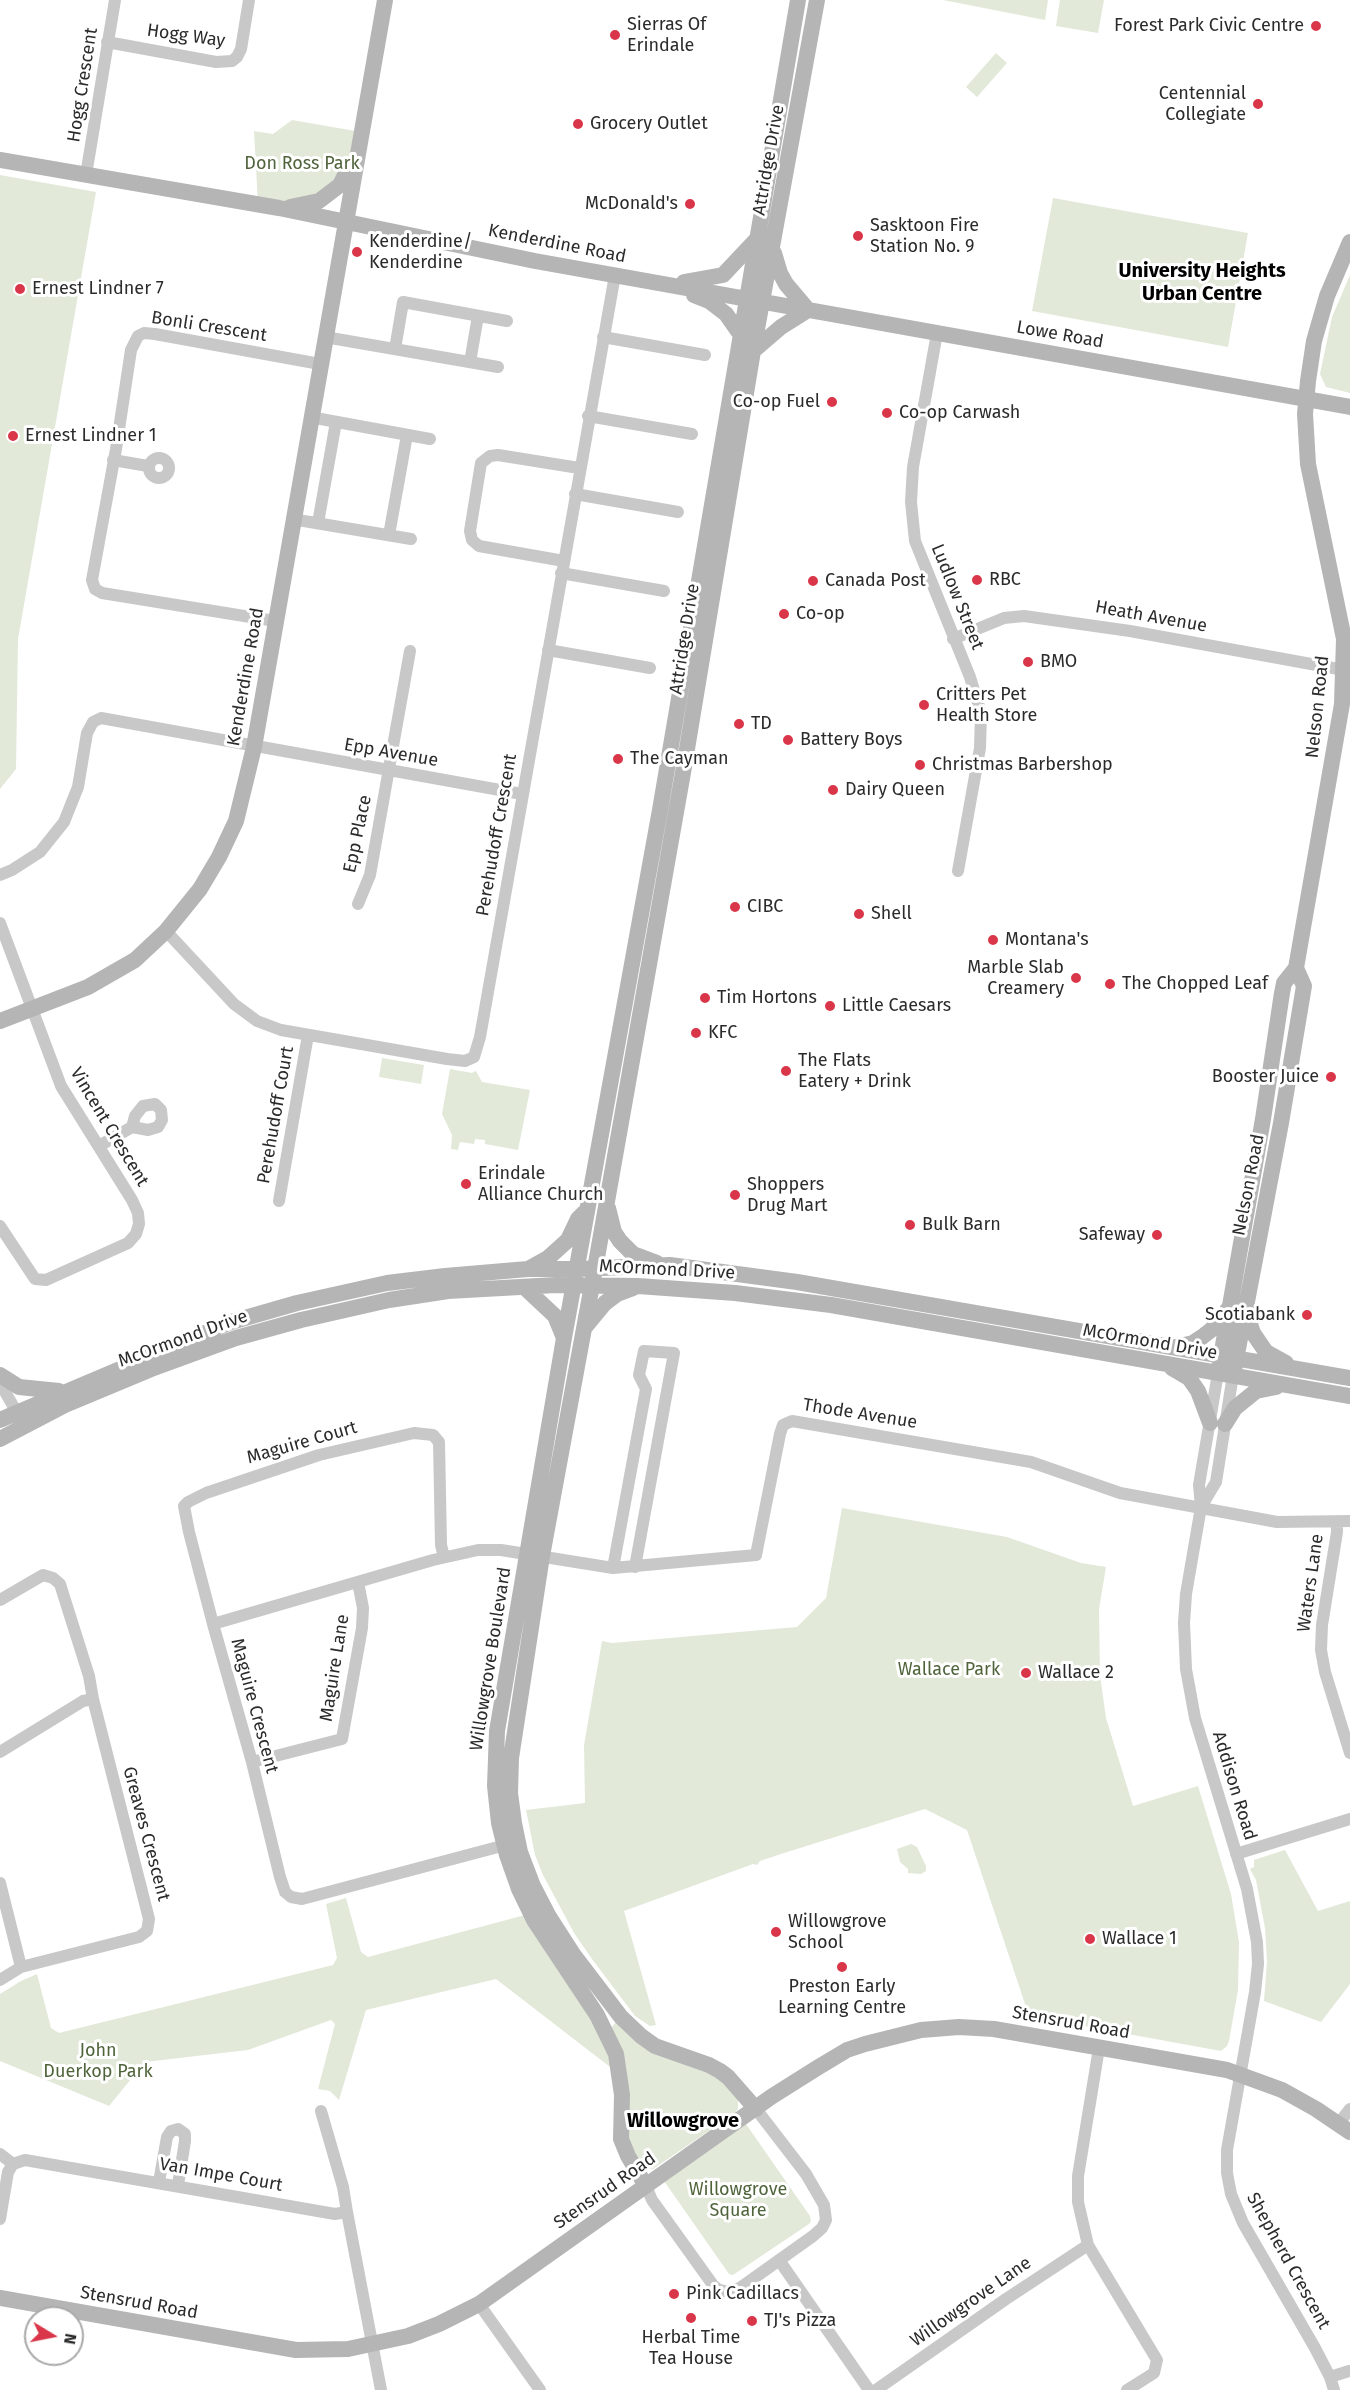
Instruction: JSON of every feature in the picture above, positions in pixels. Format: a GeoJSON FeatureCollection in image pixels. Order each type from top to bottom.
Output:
{"type":"FeatureCollection","features":[{"type":"Feature","properties":{"kind":"street","name":"Hogg Crescent"},"geometry":{"type":"LineString","coordinates":[[86,175],[115,0]]}},
{"type":"Feature","properties":{"kind":"street","name":"Hogg Way"},"geometry":{"type":"LineString","coordinates":[[107,42],[216,62],[232,61],[241,49],[249,0]]}},
{"type":"Feature","properties":{"kind":"street"},"geometry":{"type":"LineString","coordinates":[[344,222],[385,0]]}},
{"type":"Feature","properties":{"kind":"street","name":"Attridge Drive"},"geometry":{"type":"LineString","coordinates":[[595,1269],[684,767],[753,351],[757,240],[798,0]]}},
{"type":"Feature","properties":{"kind":"street","name":"Attridge Drive"},"geometry":{"type":"LineString","coordinates":[[582,1280],[588,1208],[660,810],[741,334],[773,249],[817,0]]}},
{"type":"Feature","properties":{"kind":"street"},"geometry":{"type":"LineString","coordinates":[[279,208],[319,201],[340,185],[359,145]]}},
{"type":"Feature","properties":{"kind":"street","name":"Kenderdine Road"},"geometry":{"type":"LineString","coordinates":[[0,160],[279,208],[754,301]]}},
{"type":"Feature","properties":{"kind":"street","name":"Kenderdine Road"},"geometry":{"type":"LineString","coordinates":[[0,1021],[88,987],[135,960],[166,931],[200,889],[219,857],[236,821],[254,747],[344,222]]}},
{"type":"Feature","properties":{"kind":"street"},"geometry":{"type":"LineString","coordinates":[[659,283],[690,282],[723,275],[757,240]]}},
{"type":"Feature","properties":{"kind":"street","name":"Nelson Road"},"geometry":{"type":"LineString","coordinates":[[1227,1366],[1238,1307],[1282,993],[1284,983],[1296,968],[1342,704],[1344,639],[1308,464],[1306,400],[1314,341],[1327,296],[1350,242]]}},
{"type":"Feature","properties":{"kind":"street"},"geometry":{"type":"LineString","coordinates":[[753,351],[781,327],[808,310],[786,285],[773,249]]}},
{"type":"Feature","properties":{"kind":"street","name":"Perehudoff Crescent"},"geometry":{"type":"LineString","coordinates":[[166,931],[234,1004],[257,1021],[281,1030],[459,1061],[474,1057],[480,1037],[588,416],[615,275]]}},
{"type":"Feature","properties":{"kind":"street"},"geometry":{"type":"LineString","coordinates":[[659,283],[709,301],[726,314],[741,334]]}},
{"type":"Feature","properties":{"kind":"street","name":"Lowe Road"},"geometry":{"type":"LineString","coordinates":[[754,301],[1350,407]]}},
{"type":"Feature","properties":{"kind":"street"},"geometry":{"type":"LineString","coordinates":[[395,349],[403,302],[507,321]]}},
{"type":"Feature","properties":{"kind":"street"},"geometry":{"type":"LineString","coordinates":[[470,362],[478,316]]}},
{"type":"Feature","properties":{"kind":"street","name":"Bonli Crescent"},"geometry":{"type":"LineString","coordinates":[[275,621],[102,593],[95,589],[92,580],[131,350],[138,336],[144,333],[320,364]]}},
{"type":"Feature","properties":{"kind":"street","name":"Ludlow Street"},"geometry":{"type":"LineString","coordinates":[[937,333],[913,467],[911,502],[915,541],[970,677],[981,713],[980,748],[958,871]]}},
{"type":"Feature","properties":{"kind":"street"},"geometry":{"type":"LineString","coordinates":[[325,337],[498,367]]}},
{"type":"Feature","properties":{"kind":"street"},"geometry":{"type":"LineString","coordinates":[[603,337],[705,355]]}},
{"type":"Feature","properties":{"kind":"street"},"geometry":{"type":"LineString","coordinates":[[588,416],[692,434]]}},
{"type":"Feature","properties":{"kind":"street"},"geometry":{"type":"LineString","coordinates":[[310,417],[430,439]]}},
{"type":"Feature","properties":{"kind":"street"},"geometry":{"type":"LineString","coordinates":[[318,523],[336,422]]}},
{"type":"Feature","properties":{"kind":"street"},"geometry":{"type":"LineString","coordinates":[[389,535],[407,435]]}},
{"type":"Feature","properties":{"kind":"street"},"geometry":{"type":"LineString","coordinates":[[579,468],[498,455],[489,456],[481,463],[470,531],[472,540],[479,546],[664,591]]}},
{"type":"Feature","properties":{"kind":"street"},"geometry":{"type":"LineString","coordinates":[[113,460],[148,466]]}},
{"type":"Feature","properties":{"kind":"street"},"geometry":{"type":"LineString","coordinates":[[575,494],[678,512]]}},
{"type":"Feature","properties":{"kind":"street"},"geometry":{"type":"LineString","coordinates":[[292,519],[411,539]]}},
{"type":"Feature","properties":{"kind":"street","name":"Heath Avenue"},"geometry":{"type":"LineString","coordinates":[[953,639],[1004,618],[1024,616],[1130,630],[1344,670]]}},
{"type":"Feature","properties":{"kind":"street"},"geometry":{"type":"LineString","coordinates":[[548,650],[650,668]]}},
{"type":"Feature","properties":{"kind":"street","name":"Epp Place"},"geometry":{"type":"LineString","coordinates":[[358,904],[370,875],[410,651]]}},
{"type":"Feature","properties":{"kind":"street","name":"Epp Avenue"},"geometry":{"type":"LineString","coordinates":[[0,875],[40,852],[64,822],[78,787],[87,733],[93,722],[101,718],[522,794]]}},
{"type":"Feature","properties":{"kind":"street","name":"Vincent Crescent"},"geometry":{"type":"LineString","coordinates":[[0,924],[61,1086],[132,1200],[138,1213],[139,1224],[136,1234],[128,1243],[46,1280],[35,1279],[0,1226]]}},
{"type":"Feature","properties":{"kind":"street","name":"Perehudoff Court"},"geometry":{"type":"LineString","coordinates":[[279,1202],[308,1035]]}},
{"type":"Feature","properties":{"kind":"street"},"geometry":{"type":"LineString","coordinates":[[99,1146],[132,1127]]}},
{"type":"Feature","properties":{"kind":"street"},"geometry":{"type":"LineString","coordinates":[[607,1198],[610,1220],[620,1241],[633,1254],[670,1265]]}},
{"type":"Feature","properties":{"kind":"street"},"geometry":{"type":"LineString","coordinates":[[528,1269],[548,1258],[568,1240],[578,1219],[588,1208]]}},
{"type":"Feature","properties":{"kind":"street","name":"McOrmond Drive"},"geometry":{"type":"LineString","coordinates":[[8,1422],[67,1404],[151,1369],[237,1338],[301,1320],[389,1300],[448,1291],[524,1287],[582,1280],[595,1269],[670,1265],[797,1282],[1171,1348],[1292,1386],[1350,1396]]}},
{"type":"Feature","properties":{"kind":"street","name":"McOrmond Drive"},"geometry":{"type":"LineString","coordinates":[[8,1422],[63,1392],[231,1322],[297,1303],[387,1283],[528,1269],[582,1280],[735,1293],[831,1305],[1169,1366],[1296,1369],[1350,1378]]}},
{"type":"Feature","properties":{"kind":"street","name":"Willowgrove Boulevard"},"geometry":{"type":"LineString","coordinates":[[582,1280],[535,1555],[511,1758],[511,1843],[519,1889],[534,1920],[597,2015],[616,2054],[622,2095],[621,2139],[628,2156],[646,2186]]}},
{"type":"Feature","properties":{"kind":"street"},"geometry":{"type":"LineString","coordinates":[[524,1287],[555,1316],[573,1337],[598,1309],[617,1294],[638,1286]]}},
{"type":"Feature","properties":{"kind":"street"},"geometry":{"type":"LineString","coordinates":[[1171,1348],[1193,1343],[1202,1338],[1238,1307],[1266,1353],[1296,1369]]}},
{"type":"Feature","properties":{"kind":"street"},"geometry":{"type":"LineString","coordinates":[[909,1320],[939,1308]]}},
{"type":"Feature","properties":{"kind":"street"},"geometry":{"type":"LineString","coordinates":[[613,1568],[646,1389],[639,1375],[644,1351],[674,1353],[635,1567]]}},
{"type":"Feature","properties":{"kind":"street"},"geometry":{"type":"LineString","coordinates":[[1169,1366],[1189,1378],[1217,1423],[1256,1391],[1292,1386]]}},
{"type":"Feature","properties":{"kind":"street","name":"Addison Road"},"geometry":{"type":"LineString","coordinates":[[1227,1366],[1217,1423],[1216,1482],[1201,1508],[1186,1594],[1184,1623],[1186,1669],[1195,1718],[1254,1919],[1258,1964],[1240,2073]]}},
{"type":"Feature","properties":{"kind":"street"},"geometry":{"type":"LineString","coordinates":[[0,1375],[19,1387],[63,1392]]}},
{"type":"Feature","properties":{"kind":"street"},"geometry":{"type":"LineString","coordinates":[[0,1383],[8,1422]]}},
{"type":"Feature","properties":{"kind":"street","name":"Thode Avenue"},"geometry":{"type":"LineString","coordinates":[[535,1555],[613,1568],[756,1555],[780,1434],[783,1425],[792,1421],[1031,1462],[1120,1492],[1201,1508]]}},
{"type":"Feature","properties":{"kind":"street","name":"Maguire Court"},"geometry":{"type":"LineString","coordinates":[[213,1624],[184,1506],[188,1502],[225,1486],[319,1455],[414,1433],[433,1435],[440,1442],[441,1545],[444,1557]]}},
{"type":"Feature","properties":{"kind":"street"},"geometry":{"type":"LineString","coordinates":[[1201,1508],[1277,1522],[1350,1521]]}},
{"type":"Feature","properties":{"kind":"street","name":"Waters Lane"},"geometry":{"type":"LineString","coordinates":[[1337,1522],[1322,1625],[1322,1650],[1325,1672],[1350,1754]]}},
{"type":"Feature","properties":{"kind":"street","name":"Maguire Crescent"},"geometry":{"type":"LineString","coordinates":[[511,1843],[302,1899],[296,1899],[285,1892],[279,1877],[252,1762],[213,1624],[444,1557],[478,1550],[501,1550],[535,1555]]}},
{"type":"Feature","properties":{"kind":"street"},"geometry":{"type":"LineString","coordinates":[[0,1600],[43,1575],[60,1584],[93,1699],[83,1701],[0,1752]]}},
{"type":"Feature","properties":{"kind":"street","name":"Maguire Lane"},"geometry":{"type":"LineString","coordinates":[[252,1762],[342,1739],[362,1628],[363,1608],[358,1582]]}},
{"type":"Feature","properties":{"kind":"street","name":"Greaves Crescent"},"geometry":{"type":"LineString","coordinates":[[0,1980],[21,1967],[139,1937],[147,1931],[149,1919],[93,1699]]}},
{"type":"Feature","properties":{"kind":"street"},"geometry":{"type":"LineString","coordinates":[[1236,1854],[1350,1819]]}},
{"type":"Feature","properties":{"kind":"street","name":"Willowgrove Boulevard"},"geometry":{"type":"LineString","coordinates":[[511,1843],[548,1916],[573,1954],[621,2017],[655,2046],[720,2071],[756,2109]]}},
{"type":"Feature","properties":{"kind":"street"},"geometry":{"type":"LineString","coordinates":[[0,1883],[21,1967]]}},
{"type":"Feature","properties":{"kind":"street","name":"Stensrud Road"},"geometry":{"type":"LineString","coordinates":[[0,2298],[279,2348],[330,2350],[372,2344],[424,2330],[478,2304],[802,2076],[847,2050],[902,2033],[940,2028],[978,2028],[1240,2073],[1290,2094],[1344,2128]]}},
{"type":"Feature","properties":{"kind":"street"},"geometry":{"type":"LineString","coordinates":[[1099,2048],[1078,2176],[1078,2202],[1088,2245],[1156,2360],[1154,2373],[1127,2390]]}},
{"type":"Feature","properties":{"kind":"street","name":"Shepherd Crescent"},"geometry":{"type":"LineString","coordinates":[[1240,2073],[1227,2150],[1231,2194],[1243,2223],[1330,2377],[1334,2390]]}},
{"type":"Feature","properties":{"kind":"street"},"geometry":{"type":"LineString","coordinates":[[646,2186],[652,2200],[705,2275],[719,2290],[729,2292],[740,2288],[822,2228],[826,2220],[824,2205],[806,2174],[756,2109]]}},
{"type":"Feature","properties":{"kind":"street"},"geometry":{"type":"LineString","coordinates":[[1344,2128],[1350,2109]]}},
{"type":"Feature","properties":{"kind":"street"},"geometry":{"type":"LineString","coordinates":[[321,2111],[343,2187],[381,2390]]}},
{"type":"Feature","properties":{"kind":"street"},"geometry":{"type":"LineString","coordinates":[[159,2182],[167,2138],[171,2131],[178,2129],[184,2134],[185,2141],[178,2185]]}},
{"type":"Feature","properties":{"kind":"street"},"geometry":{"type":"LineString","coordinates":[[0,2154],[13,2164],[8,2172],[0,2219]]}},
{"type":"Feature","properties":{"kind":"street","name":"Van Impe Court"},"geometry":{"type":"LineString","coordinates":[[13,2164],[25,2160],[335,2214],[347,2211]]}},
{"type":"Feature","properties":{"kind":"street","name":"Willowgrove Lane"},"geometry":{"type":"LineString","coordinates":[[876,2390],[1088,2245]]}},
{"type":"Feature","properties":{"kind":"street"},"geometry":{"type":"LineString","coordinates":[[779,2260],[869,2390]]}},
{"type":"Feature","properties":{"kind":"street"},"geometry":{"type":"LineString","coordinates":[[478,2304],[540,2390]]}},
{"type":"Feature","properties":{"kind":"street"},"geometry":{"type":"LineString","coordinates":[[1330,2377],[1349,2371]]}},
{"type":"Feature","properties":{"kind":"green space"},"geometry":{"type":"Polygon","coordinates":[[[943,0],[1048,0],[1045,20],[943,0]]]}},
{"type":"Feature","properties":{"kind":"green space"},"geometry":{"type":"Polygon","coordinates":[[[1060,0],[1104,0],[1098,33],[1056,26],[1060,0]]]}},
{"type":"Feature","properties":{"kind":"green space"},"geometry":{"type":"Polygon","coordinates":[[[996,53],[1007,63],[977,97],[966,87],[996,53]]]}},
{"type":"Feature","properties":{"kind":"green space","name":"Don Ross Park"},"geometry":{"type":"Polygon","coordinates":[[[292,120],[361,132],[359,145],[319,201],[258,205],[254,131],[273,134],[292,120]]]}},
{"type":"Feature","properties":{"kind":"green space"},"geometry":{"type":"Polygon","coordinates":[[[0,175],[96,192],[18,639],[16,769],[0,789],[0,175]]]}},
{"type":"Feature","properties":{"kind":"green space"},"geometry":{"type":"Polygon","coordinates":[[[1053,198],[1248,233],[1228,347],[1032,311],[1053,198]]]}},
{"type":"Feature","properties":{"kind":"green space"},"geometry":{"type":"Polygon","coordinates":[[[1350,275],[1350,393],[1326,387],[1320,374],[1332,317],[1350,275]]]}},
{"type":"Feature","properties":{"kind":"green space"},"geometry":{"type":"Polygon","coordinates":[[[382,1058],[424,1065],[421,1084],[379,1077],[382,1058]]]}},
{"type":"Feature","properties":{"kind":"green space"},"geometry":{"type":"Polygon","coordinates":[[[450,1069],[472,1073],[476,1071],[482,1082],[530,1090],[518,1150],[485,1144],[485,1140],[475,1139],[474,1144],[460,1142],[458,1150],[451,1149],[452,1135],[442,1114],[450,1069]]]}},
{"type":"Feature","properties":{"kind":"green space","name":"Wallace Park"},"geometry":{"type":"Polygon","coordinates":[[[842,1508],[1007,1537],[1081,1563],[1106,1567],[1099,1609],[1100,1675],[1106,1718],[1133,1806],[1198,1786],[1231,1894],[1239,1942],[1238,1990],[1229,2041],[1221,2051],[1029,2016],[967,1830],[925,1809],[760,1861],[757,1865],[753,1864],[624,1911],[656,2025],[650,2026],[635,2016],[592,1959],[574,1933],[543,1875],[535,1855],[526,1810],[585,1803],[584,1745],[602,1641],[612,1643],[797,1627],[826,1598],[842,1508]]]}},
{"type":"Feature","properties":{"kind":"green space"},"geometry":{"type":"Polygon","coordinates":[[[911,1844],[917,1847],[926,1866],[926,1871],[921,1874],[908,1873],[908,1869],[900,1862],[897,1849],[911,1844]]]}},
{"type":"Feature","properties":{"kind":"green space"},"geometry":{"type":"Polygon","coordinates":[[[1285,1850],[1318,1911],[1350,1901],[1350,1984],[1321,2022],[1264,2001],[1267,1961],[1265,1928],[1256,1880],[1250,1869],[1254,1867],[1254,1860],[1285,1850]]]}},
{"type":"Feature","properties":{"kind":"green space","name":"John Duerkop Park"},"geometry":{"type":"Polygon","coordinates":[[[346,1898],[361,1952],[368,1957],[525,1915],[596,2021],[614,2070],[496,1979],[366,2010],[339,2100],[330,2091],[318,2089],[335,2024],[331,2020],[248,2050],[145,2062],[109,2106],[0,2061],[0,1994],[21,1981],[37,1974],[51,2028],[59,2033],[333,1965],[337,1958],[326,1904],[346,1898]]]}},
{"type":"Feature","properties":{"kind":"green space"},"geometry":{"type":"Polygon","coordinates":[[[616,2022],[714,2073],[738,2100],[738,2109],[735,2113],[653,2169],[645,2168],[629,2144],[611,2028],[616,2022]]]}},
{"type":"Feature","properties":{"kind":"green space","name":"Willowgrove Square"},"geometry":{"type":"Polygon","coordinates":[[[746,2124],[810,2216],[811,2221],[733,2275],[729,2274],[664,2181],[746,2124]]]}},
{"type":"Feature","properties":{"kind":"place","name":"Forest Park Civic Centre"},"geometry":{"type":"Point","coordinates":[1316,26]}},
{"type":"Feature","properties":{"kind":"place","name":"Sierras Of Erindale"},"geometry":{"type":"Point","coordinates":[615,35]}},
{"type":"Feature","properties":{"kind":"place","name":"Centennial Collegiate"},"geometry":{"type":"Point","coordinates":[1258,104]}},
{"type":"Feature","properties":{"kind":"place","name":"Grocery Outlet"},"geometry":{"type":"Point","coordinates":[578,124]}},
{"type":"Feature","properties":{"kind":"place","name":"McDonald's"},"geometry":{"type":"Point","coordinates":[690,204]}},
{"type":"Feature","properties":{"kind":"place","name":"Sasktoon Fire Station No. 9"},"geometry":{"type":"Point","coordinates":[858,236]}},
{"type":"Feature","properties":{"kind":"place","name":"Kenderdine/ Kenderdine"},"geometry":{"type":"Point","coordinates":[357,252]}},
{"type":"Feature","properties":{"kind":"place","name":"Ernest Lindner 7"},"geometry":{"type":"Point","coordinates":[20,289]}},
{"type":"Feature","properties":{"kind":"place","name":"Co-op Fuel"},"geometry":{"type":"Point","coordinates":[832,402]}},
{"type":"Feature","properties":{"kind":"place","name":"Co-op Carwash"},"geometry":{"type":"Point","coordinates":[887,413]}},
{"type":"Feature","properties":{"kind":"place","name":"Ernest Lindner 1"},"geometry":{"type":"Point","coordinates":[13,436]}},
{"type":"Feature","properties":{"kind":"place","name":"RBC"},"geometry":{"type":"Point","coordinates":[977,580]}},
{"type":"Feature","properties":{"kind":"place","name":"Canada Post"},"geometry":{"type":"Point","coordinates":[813,581]}},
{"type":"Feature","properties":{"kind":"place","name":"Co-op"},"geometry":{"type":"Point","coordinates":[784,614]}},
{"type":"Feature","properties":{"kind":"place","name":"BMO"},"geometry":{"type":"Point","coordinates":[1028,662]}},
{"type":"Feature","properties":{"kind":"place","name":"Critters Pet Health Store"},"geometry":{"type":"Point","coordinates":[924,705]}},
{"type":"Feature","properties":{"kind":"place","name":"TD"},"geometry":{"type":"Point","coordinates":[739,724]}},
{"type":"Feature","properties":{"kind":"place","name":"Battery Boys"},"geometry":{"type":"Point","coordinates":[788,740]}},
{"type":"Feature","properties":{"kind":"place","name":"The Cayman"},"geometry":{"type":"Point","coordinates":[618,759]}},
{"type":"Feature","properties":{"kind":"place","name":"Christmas Barbershop"},"geometry":{"type":"Point","coordinates":[920,765]}},
{"type":"Feature","properties":{"kind":"place","name":"Dairy Queen"},"geometry":{"type":"Point","coordinates":[833,790]}},
{"type":"Feature","properties":{"kind":"place","name":"CIBC"},"geometry":{"type":"Point","coordinates":[735,907]}},
{"type":"Feature","properties":{"kind":"place","name":"Shell"},"geometry":{"type":"Point","coordinates":[859,914]}},
{"type":"Feature","properties":{"kind":"place","name":"Montana's"},"geometry":{"type":"Point","coordinates":[993,940]}},
{"type":"Feature","properties":{"kind":"place","name":"Marble Slab Creamery"},"geometry":{"type":"Point","coordinates":[1076,978]}},
{"type":"Feature","properties":{"kind":"place","name":"The Chopped Leaf"},"geometry":{"type":"Point","coordinates":[1110,984]}},
{"type":"Feature","properties":{"kind":"place","name":"Tim Hortons"},"geometry":{"type":"Point","coordinates":[705,998]}},
{"type":"Feature","properties":{"kind":"place","name":"Little Caesars"},"geometry":{"type":"Point","coordinates":[830,1006]}},
{"type":"Feature","properties":{"kind":"place","name":"KFC"},"geometry":{"type":"Point","coordinates":[696,1033]}},
{"type":"Feature","properties":{"kind":"place","name":"The Flats Eatery + Drink"},"geometry":{"type":"Point","coordinates":[786,1071]}},
{"type":"Feature","properties":{"kind":"place","name":"Booster Juice"},"geometry":{"type":"Point","coordinates":[1331,1077]}},
{"type":"Feature","properties":{"kind":"place","name":"Erindale Alliance Church"},"geometry":{"type":"Point","coordinates":[466,1184]}},
{"type":"Feature","properties":{"kind":"place","name":"Shoppers Drug Mart"},"geometry":{"type":"Point","coordinates":[735,1195]}},
{"type":"Feature","properties":{"kind":"place","name":"Bulk Barn"},"geometry":{"type":"Point","coordinates":[910,1225]}},
{"type":"Feature","properties":{"kind":"place","name":"Safeway"},"geometry":{"type":"Point","coordinates":[1157,1235]}},
{"type":"Feature","properties":{"kind":"place","name":"Scotiabank"},"geometry":{"type":"Point","coordinates":[1307,1315]}},
{"type":"Feature","properties":{"kind":"place","name":"Wallace 2"},"geometry":{"type":"Point","coordinates":[1026,1673]}},
{"type":"Feature","properties":{"kind":"place","name":"Willowgrove School"},"geometry":{"type":"Point","coordinates":[776,1932]}},
{"type":"Feature","properties":{"kind":"place","name":"Wallace 1"},"geometry":{"type":"Point","coordinates":[1090,1939]}},
{"type":"Feature","properties":{"kind":"place","name":"Preston Early Learning Centre"},"geometry":{"type":"Point","coordinates":[842,1967]}},
{"type":"Feature","properties":{"kind":"place","name":"Pink Cadillacs"},"geometry":{"type":"Point","coordinates":[674,2294]}},
{"type":"Feature","properties":{"kind":"place","name":"Herbal Time Tea House"},"geometry":{"type":"Point","coordinates":[691,2318]}},
{"type":"Feature","properties":{"kind":"place","name":"TJ's Pizza"},"geometry":{"type":"Point","coordinates":[752,2321]}},
{"type":"Feature","properties":{"kind":"district","name":"University Heights Urban Centre"},"geometry":{"type":"Point","coordinates":[1202,282]}},
{"type":"Feature","properties":{"kind":"district","name":"Willowgrove"},"geometry":{"type":"Point","coordinates":[683,2121]}}]}
